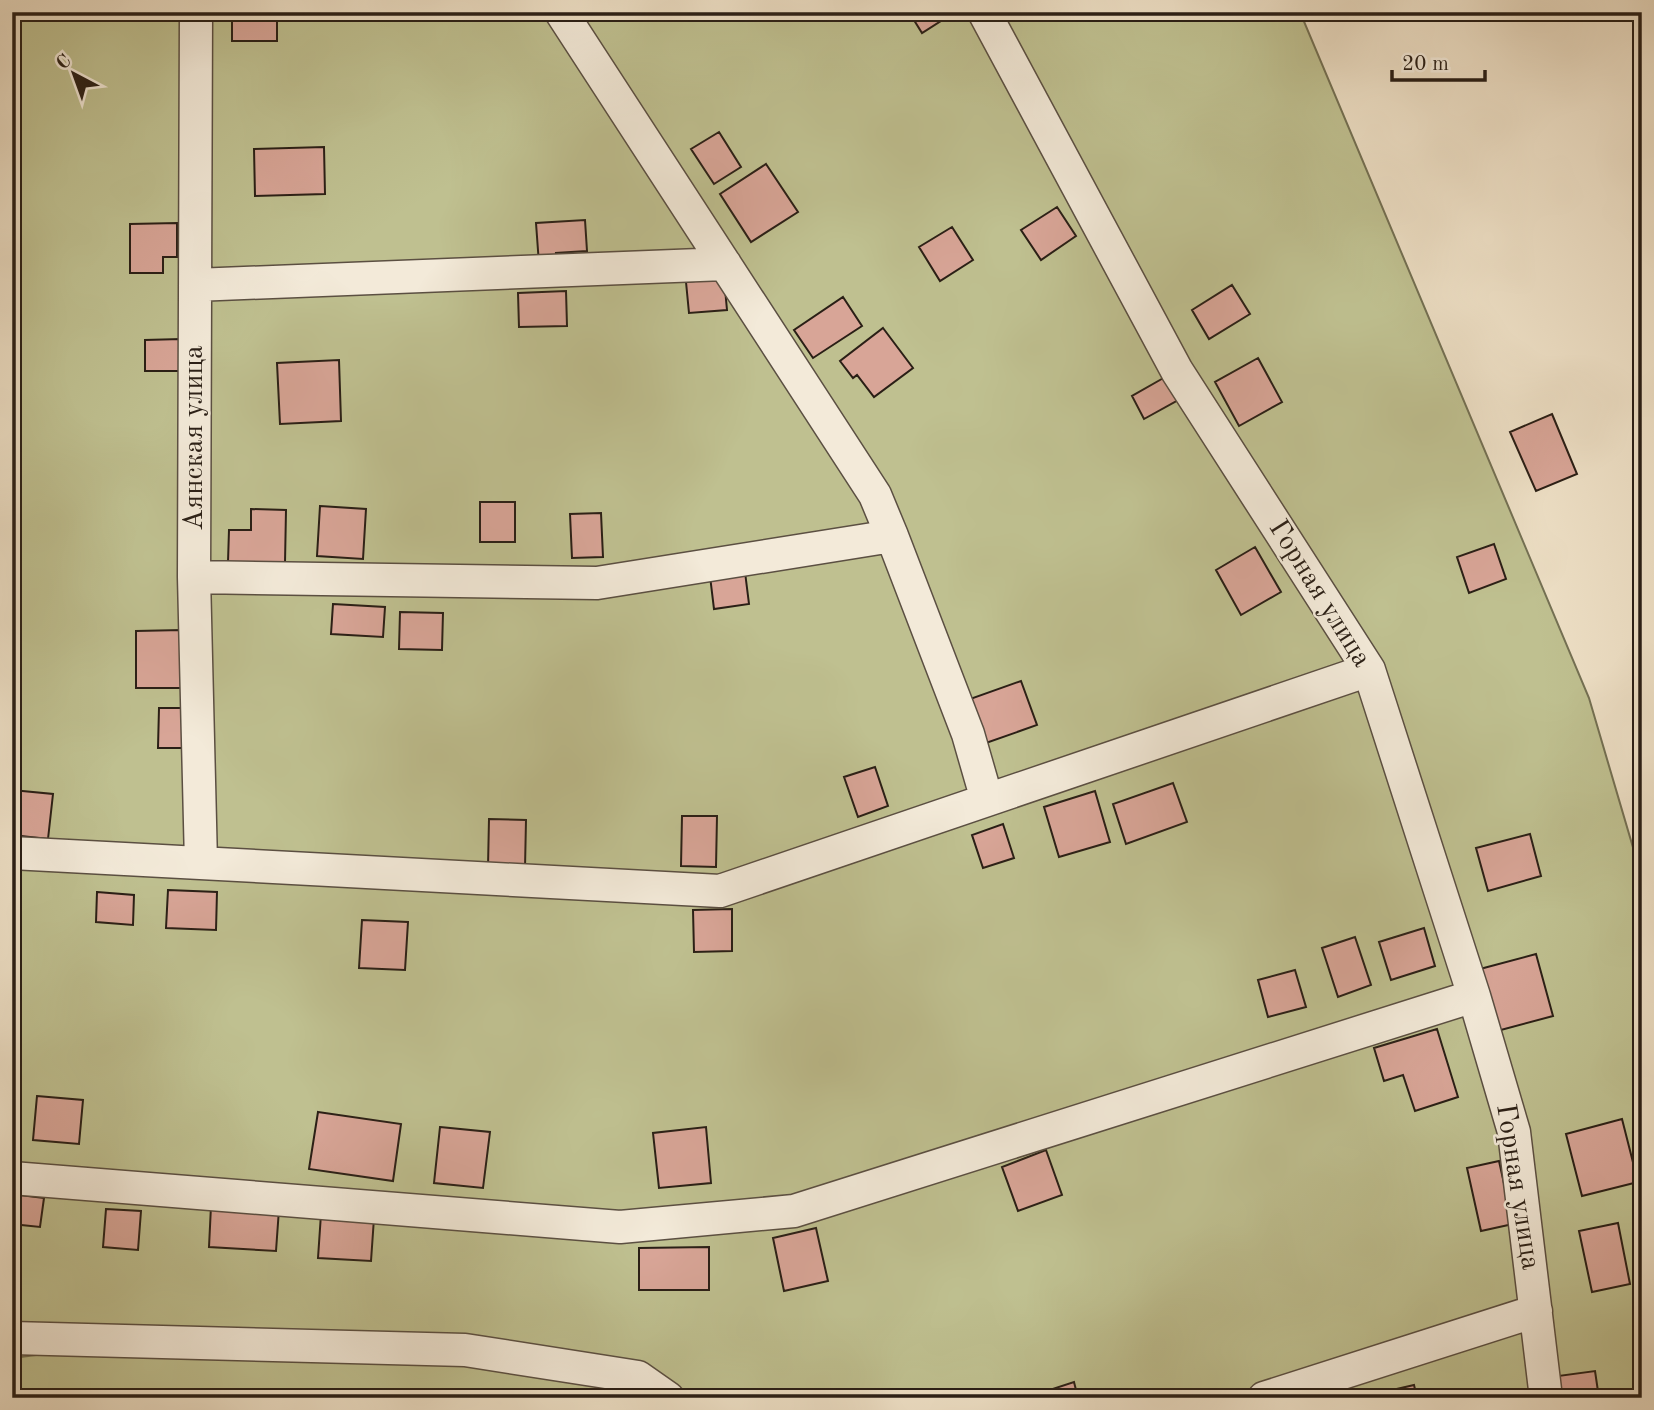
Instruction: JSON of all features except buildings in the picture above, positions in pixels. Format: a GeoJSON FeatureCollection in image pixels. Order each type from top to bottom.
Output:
{"type":"FeatureCollection","features":[{"type":"Feature","properties":{"kind":"street","name":"Аянская улица"},"geometry":{"type":"LineString","coordinates":[[195,12],[194,577],[201,863]]}},
{"type":"Feature","properties":{"kind":"street"},"geometry":{"type":"LineString","coordinates":[[561,12],[875,495],[968,734],[988,800]]}},
{"type":"Feature","properties":{"kind":"street","name":"Горная улица"},"geometry":{"type":"LineString","coordinates":[[984,12],[1177,371],[1369,670],[1474,996],[1514,1132],[1546,1398]]}},
{"type":"Feature","properties":{"kind":"street"},"geometry":{"type":"LineString","coordinates":[[195,285],[725,264]]}},
{"type":"Feature","properties":{"kind":"street"},"geometry":{"type":"LineString","coordinates":[[194,577],[597,583],[892,536]]}},
{"type":"Feature","properties":{"kind":"street"},"geometry":{"type":"LineString","coordinates":[[12,853],[720,891],[1369,670]]}},
{"type":"Feature","properties":{"kind":"street"},"geometry":{"type":"LineString","coordinates":[[12,1178],[620,1227],[794,1211],[1474,996]]}},
{"type":"Feature","properties":{"kind":"street"},"geometry":{"type":"LineString","coordinates":[[1264,1398],[1536,1311]]}},
{"type":"Feature","properties":{"kind":"street"},"geometry":{"type":"LineString","coordinates":[[12,1338],[465,1350],[638,1377],[668,1398]]}},
{"type":"Feature","properties":{"kind":"green space"},"geometry":{"type":"Polygon","coordinates":[[[12,12],[1300,12],[1589,698],[1642,878],[1642,1398],[12,1398],[12,1358],[77,1350],[12,1327],[12,12]]]}}]}
